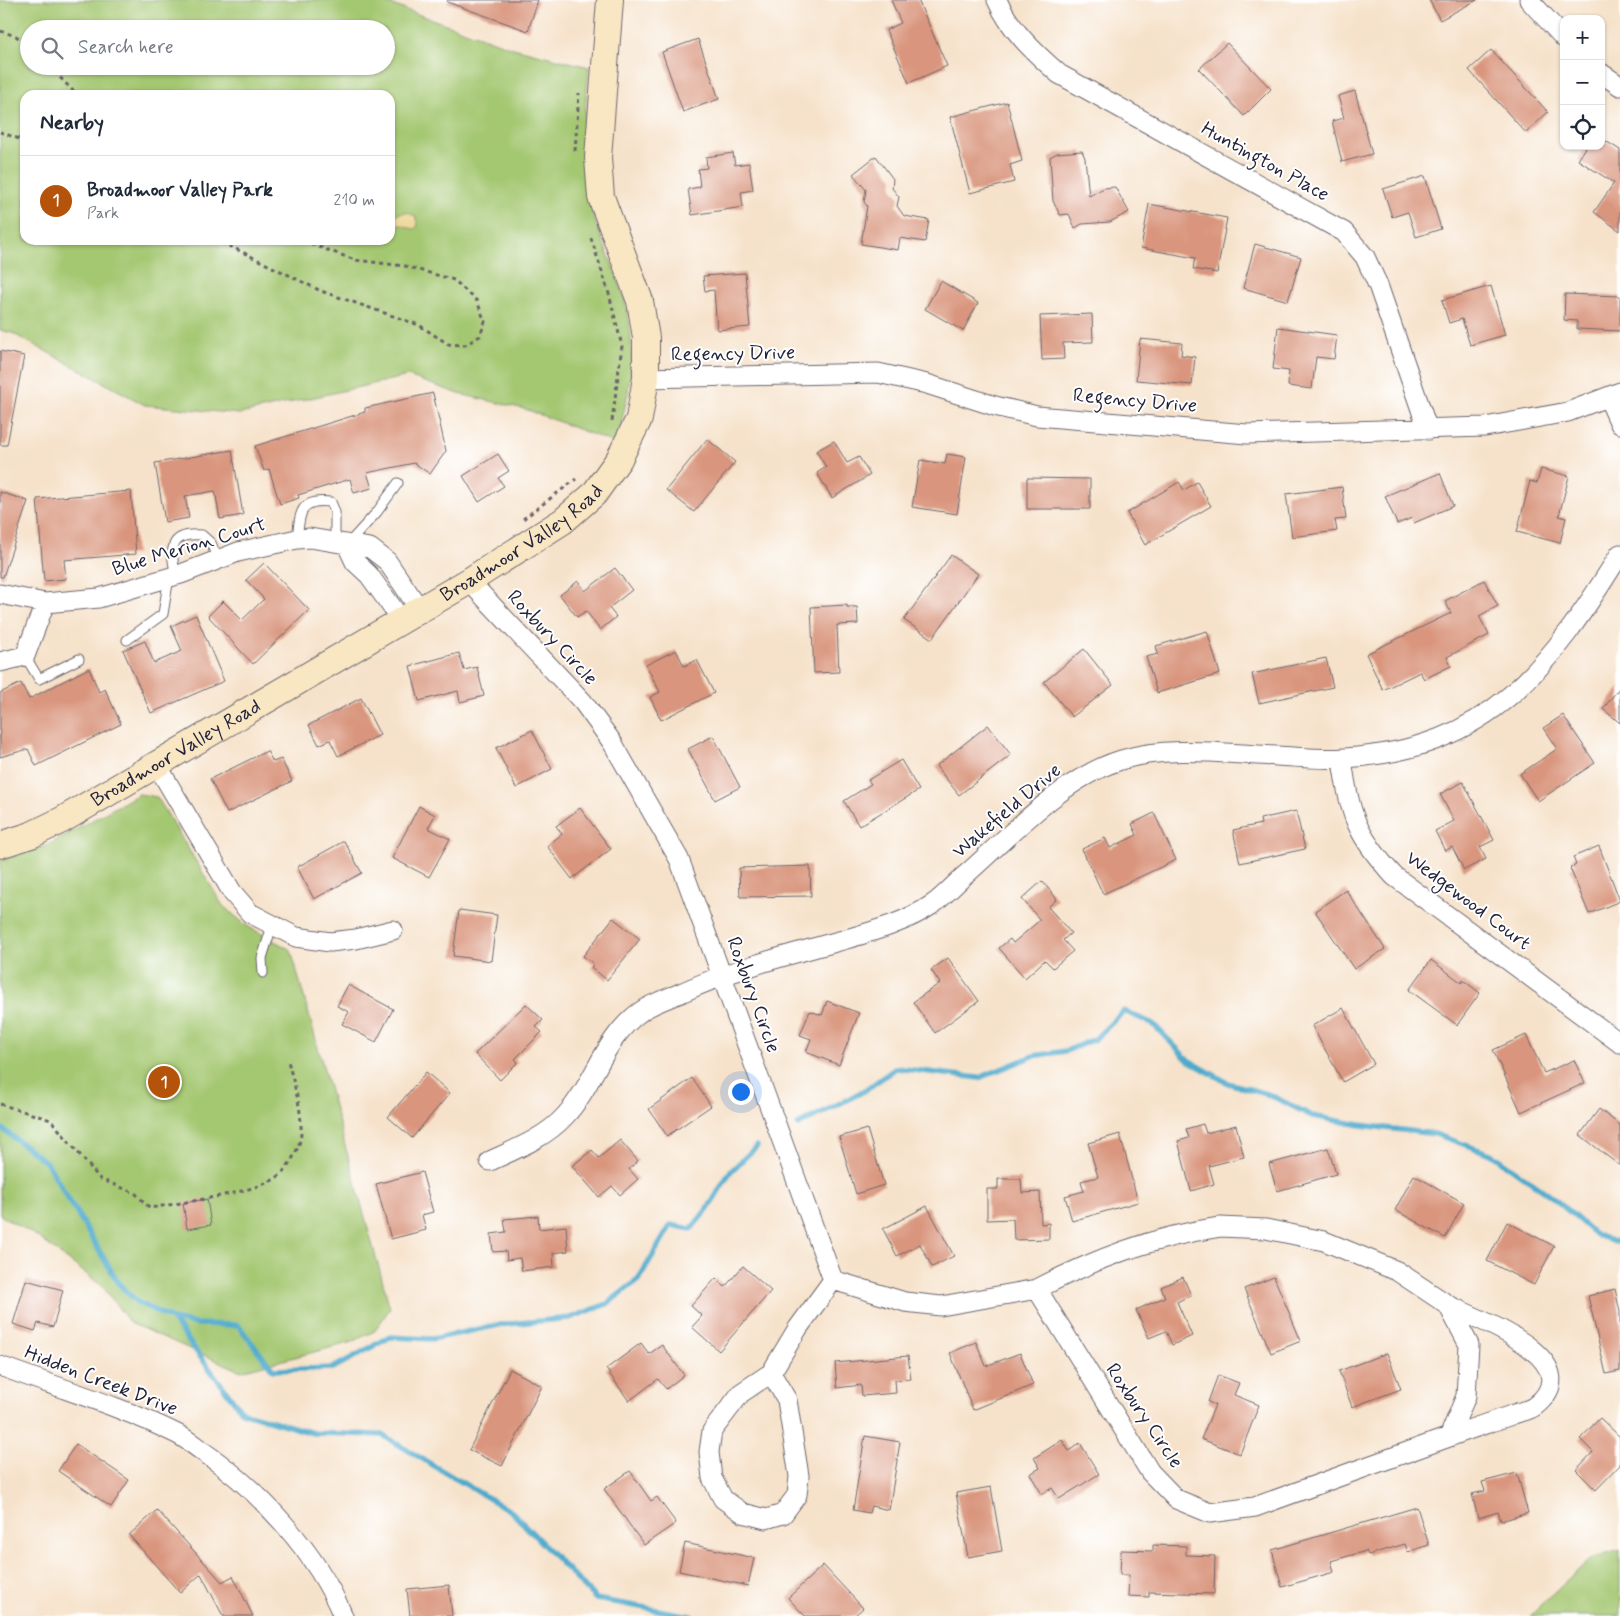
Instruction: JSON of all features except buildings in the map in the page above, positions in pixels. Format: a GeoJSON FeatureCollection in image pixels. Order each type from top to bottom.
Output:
{"type":"FeatureCollection","features":[{"type":"Feature","properties":{"kind":"street","name":"Broadmoor Valley Road"},"geometry":{"type":"LineString","coordinates":[[0,845],[31,835],[62,820],[469,582],[562,522],[594,494],[619,459],[639,419],[646,378],[646,338],[640,301],[601,197],[598,158],[609,0]]}},
{"type":"Feature","properties":{"kind":"street","name":"Huntington Place"},"geometry":{"type":"LineString","coordinates":[[997,0],[1018,33],[1037,55],[1060,74],[1344,232],[1365,257],[1378,285],[1428,430]]}},
{"type":"Feature","properties":{"kind":"street"},"geometry":{"type":"LineString","coordinates":[[1529,0],[1560,34]]}},
{"type":"Feature","properties":{"kind":"street"},"geometry":{"type":"LineString","coordinates":[[1605,76],[1620,86]]}},
{"type":"Feature","properties":{"kind":"street","name":"Regency Drive"},"geometry":{"type":"LineString","coordinates":[[646,378],[878,374],[927,384],[995,406],[1037,416],[1247,434],[1485,427],[1533,420],[1568,412],[1614,395]]}},
{"type":"Feature","properties":{"kind":"street"},"geometry":{"type":"LineString","coordinates":[[1614,395],[1620,424]]}},
{"type":"Feature","properties":{"kind":"street","name":"Blue Merion Court"},"geometry":{"type":"LineString","coordinates":[[0,594],[44,603],[99,598],[173,577],[238,552],[297,539],[310,538],[341,544]]}},
{"type":"Feature","properties":{"kind":"street"},"geometry":{"type":"LineString","coordinates":[[341,544],[355,562],[411,615]]}},
{"type":"Feature","properties":{"kind":"street","name":"Wakefield Drive"},"geometry":{"type":"LineString","coordinates":[[490,1162],[544,1134],[565,1116],[581,1095],[604,1051],[623,1027],[643,1010],[722,974],[892,926],[933,904],[1038,810],[1075,782],[1120,760],[1168,752],[1342,759],[1397,751],[1435,741],[1462,729],[1493,709],[1520,688],[1543,666],[1591,601],[1620,554]]}},
{"type":"Feature","properties":{"kind":"street","name":"Roxbury Circle"},"geometry":{"type":"LineString","coordinates":[[469,582],[583,702],[612,742],[679,859],[833,1280],[905,1302],[941,1306],[1037,1288],[1090,1262],[1177,1233],[1220,1226],[1266,1229],[1324,1241],[1397,1271],[1448,1305],[1525,1343],[1544,1358],[1551,1376],[1548,1392],[1534,1407],[1255,1506],[1210,1513],[1176,1499],[1150,1472],[1037,1288]]}},
{"type":"Feature","properties":{"kind":"street"},"geometry":{"type":"LineString","coordinates":[[0,662],[25,656],[44,603]]}},
{"type":"Feature","properties":{"kind":"street","name":"Wedgewood Court"},"geometry":{"type":"LineString","coordinates":[[1342,759],[1347,799],[1355,820],[1373,852],[1394,876],[1620,1043]]}},
{"type":"Feature","properties":{"kind":"street"},"geometry":{"type":"LineString","coordinates":[[157,765],[232,892],[250,913],[296,937],[330,942],[356,940],[394,930]]}},
{"type":"Feature","properties":{"kind":"street"},"geometry":{"type":"LineString","coordinates":[[771,1373],[787,1400],[799,1476],[797,1495],[783,1514],[766,1518],[743,1513],[723,1499],[712,1478],[709,1452],[712,1431],[741,1393],[771,1373],[798,1328],[833,1280]]}},
{"type":"Feature","properties":{"kind":"street","name":"Roxbury Circle"},"geometry":{"type":"LineString","coordinates":[[1448,1305],[1469,1345],[1466,1396],[1449,1437]]}},
{"type":"Feature","properties":{"kind":"street","name":"Hidden Creek Drive"},"geometry":{"type":"LineString","coordinates":[[0,1366],[114,1406],[178,1435],[228,1469],[275,1513],[308,1556],[343,1616]]}},
{"type":"Feature","properties":{"kind":"lane"},"geometry":{"type":"LineString","coordinates":[[341,544],[377,512],[398,483]]}},
{"type":"Feature","properties":{"kind":"lane"},"geometry":{"type":"LineString","coordinates":[[297,539],[300,511],[308,503],[321,500],[331,502],[335,512],[341,544]]}},
{"type":"Feature","properties":{"kind":"lane"},"geometry":{"type":"LineString","coordinates":[[127,640],[163,614],[173,577],[172,545],[178,538],[190,534],[202,535],[211,544],[218,560]]}},
{"type":"Feature","properties":{"kind":"lane"},"geometry":{"type":"LineString","coordinates":[[25,656],[39,678],[79,659]]}},
{"type":"Feature","properties":{"kind":"lane"},"geometry":{"type":"LineString","coordinates":[[263,973],[262,958],[272,926]]}},
{"type":"Feature","properties":{"kind":"path"},"geometry":{"type":"LineString","coordinates":[[0,31],[20,39]]}},
{"type":"Feature","properties":{"kind":"path"},"geometry":{"type":"LineString","coordinates":[[58,75],[72,90]]}},
{"type":"Feature","properties":{"kind":"path"},"geometry":{"type":"LineString","coordinates":[[575,156],[579,88]]}},
{"type":"Feature","properties":{"kind":"path"},"geometry":{"type":"LineString","coordinates":[[0,132],[20,139]]}},
{"type":"Feature","properties":{"kind":"path"},"geometry":{"type":"LineString","coordinates":[[591,237],[608,290],[622,346],[612,421],[608,429]]}},
{"type":"Feature","properties":{"kind":"path"},"geometry":{"type":"LineString","coordinates":[[226,245],[321,290],[420,325],[448,344],[465,344],[480,336],[485,322],[477,301],[454,280],[404,266],[355,260],[314,245]]}},
{"type":"Feature","properties":{"kind":"path"},"geometry":{"type":"LineString","coordinates":[[516,524],[578,477]]}},
{"type":"Feature","properties":{"kind":"path"},"geometry":{"type":"LineString","coordinates":[[0,1104],[51,1120],[100,1179],[135,1193],[150,1208],[251,1188],[278,1176],[288,1164],[301,1134],[299,1105],[288,1062]]}},
{"type":"Feature","properties":{"kind":"green space"},"geometry":{"type":"Polygon","coordinates":[[[0,0],[378,0],[513,48],[589,67],[584,134],[586,184],[595,221],[625,304],[631,343],[631,363],[626,402],[615,443],[525,409],[459,394],[408,376],[240,414],[145,405],[12,333],[0,330],[0,0]]]}},
{"type":"Feature","properties":{"kind":"green space"},"geometry":{"type":"Polygon","coordinates":[[[139,794],[157,797],[223,906],[247,926],[291,950],[390,1308],[375,1331],[349,1343],[241,1371],[130,1323],[102,1286],[38,1237],[0,1215],[0,861],[48,845],[139,794]]]}},
{"type":"Feature","properties":{"kind":"green space"},"geometry":{"type":"Polygon","coordinates":[[[1620,1550],[1620,1616],[1530,1616],[1590,1559],[1620,1550]]]}},
{"type":"Feature","properties":{"kind":"sand"},"geometry":{"type":"Polygon","coordinates":[[[406,212],[415,216],[418,225],[415,229],[395,225],[395,215],[406,212]]]}},
{"type":"Feature","properties":{"kind":"waterway"},"geometry":{"type":"LineString","coordinates":[[798,1125],[864,1091],[896,1068],[979,1078],[1033,1056],[1066,1051],[1095,1039],[1124,1011],[1153,1024],[1188,1060],[1228,1083],[1270,1095],[1312,1116],[1360,1125],[1435,1134],[1491,1154],[1551,1196],[1596,1235],[1620,1243]]}},
{"type":"Feature","properties":{"kind":"waterway"},"geometry":{"type":"LineString","coordinates":[[0,1127],[47,1163],[119,1284],[137,1302],[172,1319],[242,1412],[313,1433],[382,1435],[512,1512],[596,1599],[691,1616]]}},
{"type":"Feature","properties":{"kind":"waterway"},"geometry":{"type":"LineString","coordinates":[[172,1319],[197,1324],[238,1325],[273,1370],[333,1368],[390,1337],[432,1339],[499,1325],[570,1318],[607,1304],[638,1280],[671,1225],[691,1229],[709,1207],[730,1172],[757,1146]]}},
{"type":"Feature","properties":{"kind":"place","name":"Broadmoor Valley Park"},"geometry":{"type":"Point","coordinates":[164,1082]}}]}
